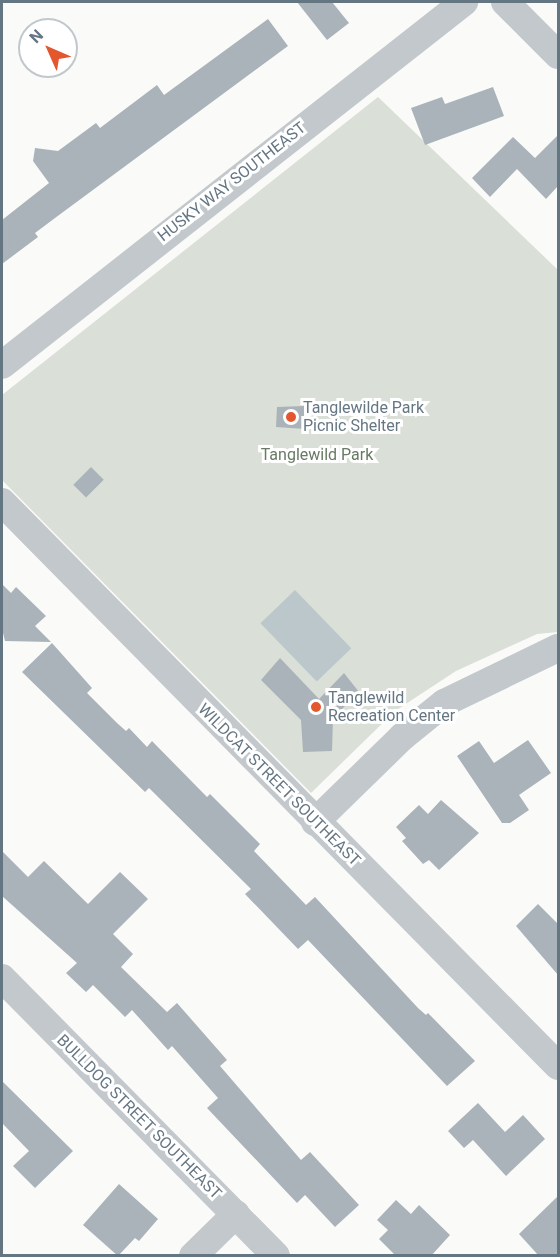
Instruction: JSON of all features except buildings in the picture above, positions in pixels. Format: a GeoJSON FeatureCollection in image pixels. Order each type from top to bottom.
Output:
{"type":"FeatureCollection","features":[{"type":"Feature","properties":{"kind":"street","name":"HUSKY WAY SOUTHEAST"},"geometry":{"type":"LineString","coordinates":[[2,365],[464,2]]}},
{"type":"Feature","properties":{"kind":"street"},"geometry":{"type":"LineString","coordinates":[[505,2],[558,55]]}},
{"type":"Feature","properties":{"kind":"street","name":"WILDCAT STREET SOUTHEAST"},"geometry":{"type":"LineString","coordinates":[[2,502],[558,1066]]}},
{"type":"Feature","properties":{"kind":"street"},"geometry":{"type":"LineString","coordinates":[[315,822],[386,751],[444,703],[558,648]]}},
{"type":"Feature","properties":{"kind":"street","name":"BULLDOG STREET SOUTHEAST"},"geometry":{"type":"LineString","coordinates":[[2,978],[276,1256]]}},
{"type":"Feature","properties":{"kind":"street"},"geometry":{"type":"LineString","coordinates":[[193,1256],[236,1214]]}},
{"type":"Feature","properties":{"kind":"green space","name":"Tanglewild Park"},"geometry":{"type":"Polygon","coordinates":[[[378,97],[558,270],[558,632],[537,634],[456,671],[395,711],[311,793],[2,480],[2,395],[378,97]]]}},
{"type":"Feature","properties":{"kind":"shaded area"},"geometry":{"type":"Polygon","coordinates":[[[295,590],[351,648],[317,682],[260,623],[295,590]]]}},
{"type":"Feature","properties":{"kind":"place","name":"Tanglewilde Park Picnic Shelter"},"geometry":{"type":"Point","coordinates":[291,417]}},
{"type":"Feature","properties":{"kind":"place","name":"Tanglewild Recreation Center"},"geometry":{"type":"Point","coordinates":[316,707]}}]}
